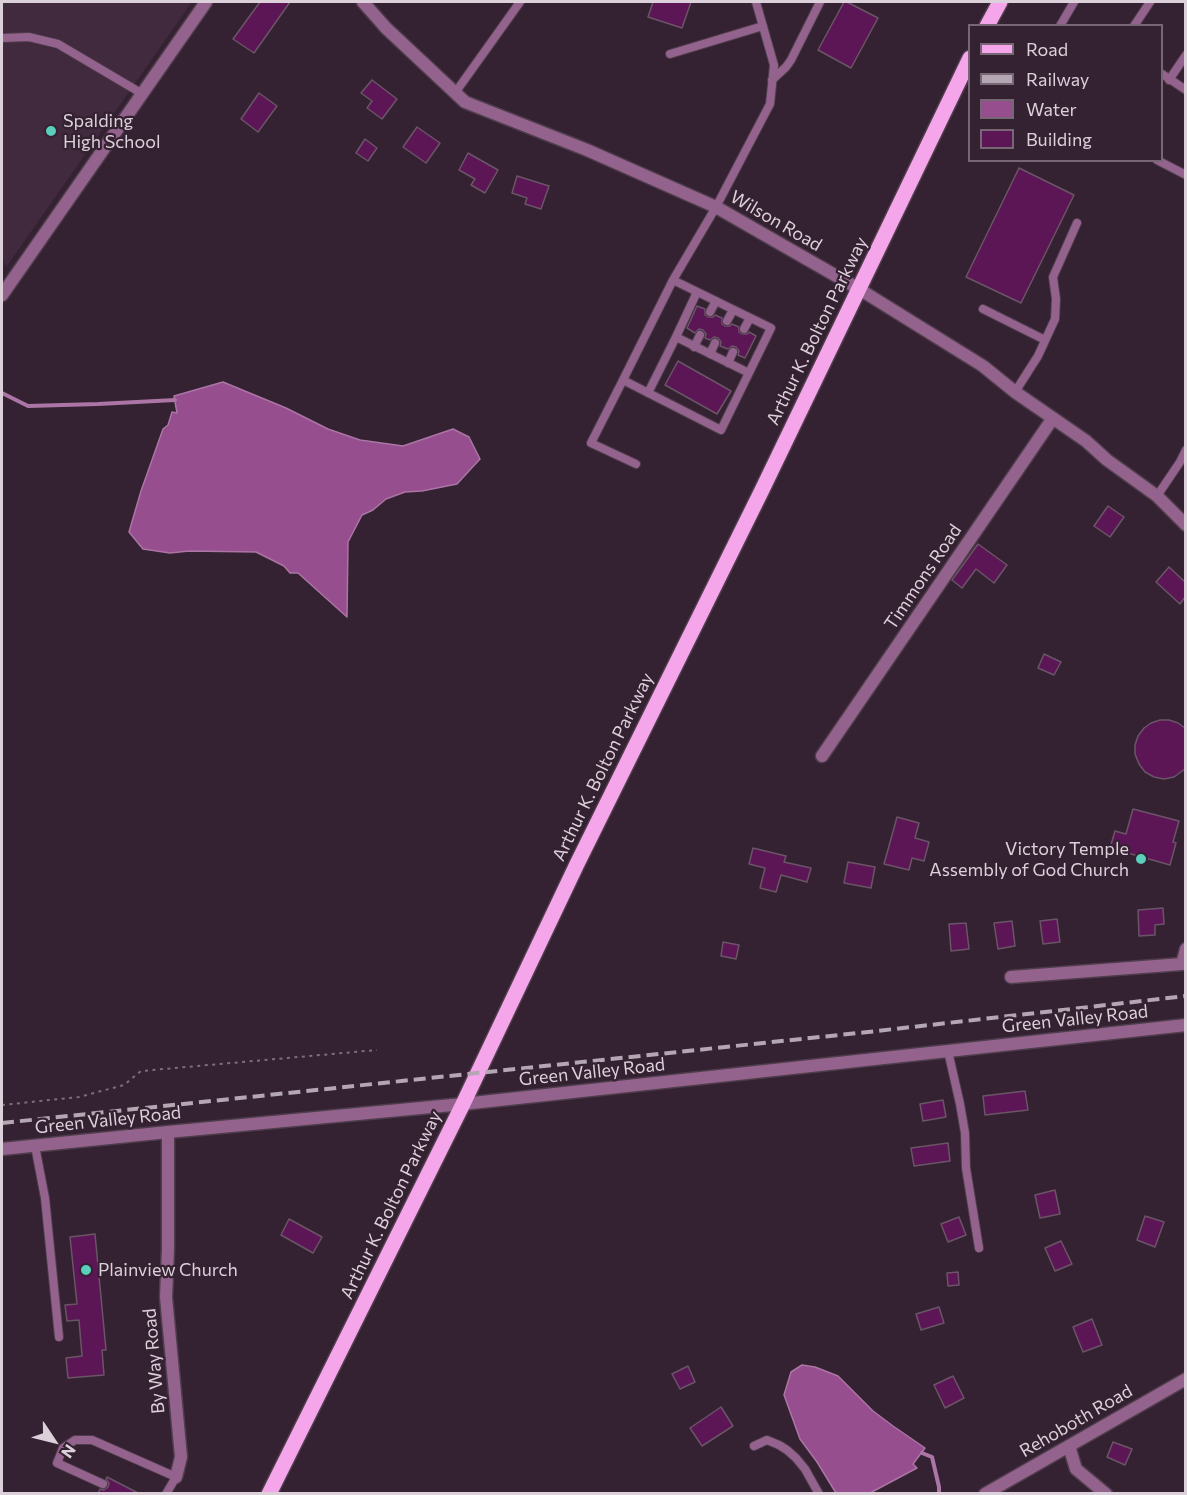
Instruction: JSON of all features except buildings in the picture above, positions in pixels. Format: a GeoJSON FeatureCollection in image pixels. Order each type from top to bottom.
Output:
{"type":"FeatureCollection","features":[{"type":"Feature","properties":{"kind":"main road"},"geometry":{"type":"LineString","coordinates":[[988,24],[1000,2]]}},
{"type":"Feature","properties":{"kind":"main road","name":"Arthur K. Bolton Parkway"},"geometry":{"type":"LineString","coordinates":[[269,1494],[463,1104],[577,864],[762,490],[968,60]]}},
{"type":"Feature","properties":{"kind":"street"},"geometry":{"type":"LineString","coordinates":[[2,295],[206,2]]}},
{"type":"Feature","properties":{"kind":"street","name":"Wilson Road"},"geometry":{"type":"LineString","coordinates":[[363,2],[386,28],[465,102],[587,150],[716,207],[859,289],[983,366],[1157,496],[1185,525]]}},
{"type":"Feature","properties":{"kind":"street","name":"Timmons Road"},"geometry":{"type":"LineString","coordinates":[[822,756],[1053,418]]}},
{"type":"Feature","properties":{"kind":"street"},"geometry":{"type":"LineString","coordinates":[[1011,977],[1182,964],[1185,949]]}},
{"type":"Feature","properties":{"kind":"street","name":"Green Valley Road"},"geometry":{"type":"LineString","coordinates":[[2,1149],[463,1104],[1185,1024]]}},
{"type":"Feature","properties":{"kind":"street","name":"By Way Road"},"geometry":{"type":"LineString","coordinates":[[168,1132],[166,1297],[181,1457],[176,1477]]}},
{"type":"Feature","properties":{"kind":"street","name":"Rehoboth Road"},"geometry":{"type":"LineString","coordinates":[[985,1494],[1185,1379]]}},
{"type":"Feature","properties":{"kind":"street"},"geometry":{"type":"LineString","coordinates":[[1069,1446],[1076,1469],[1106,1494]]}},
{"type":"Feature","properties":{"kind":"lane"},"geometry":{"type":"LineString","coordinates":[[455,93],[520,2]]}},
{"type":"Feature","properties":{"kind":"lane"},"geometry":{"type":"LineString","coordinates":[[636,465],[591,443],[673,280],[716,207],[770,104],[774,65],[756,2]]}},
{"type":"Feature","properties":{"kind":"lane"},"geometry":{"type":"LineString","coordinates":[[772,80],[791,60],[820,2]]}},
{"type":"Feature","properties":{"kind":"lane"},"geometry":{"type":"LineString","coordinates":[[1061,24],[1074,2]]}},
{"type":"Feature","properties":{"kind":"lane"},"geometry":{"type":"LineString","coordinates":[[1135,24],[1150,2]]}},
{"type":"Feature","properties":{"kind":"lane"},"geometry":{"type":"LineString","coordinates":[[670,54],[763,26]]}},
{"type":"Feature","properties":{"kind":"lane"},"geometry":{"type":"LineString","coordinates":[[2,38],[29,37],[58,44],[141,93]]}},
{"type":"Feature","properties":{"kind":"lane"},"geometry":{"type":"LineString","coordinates":[[1169,80],[1185,55]]}},
{"type":"Feature","properties":{"kind":"lane"},"geometry":{"type":"LineString","coordinates":[[1163,76],[1185,90]]}},
{"type":"Feature","properties":{"kind":"lane"},"geometry":{"type":"LineString","coordinates":[[1161,162],[1185,175]]}},
{"type":"Feature","properties":{"kind":"lane"},"geometry":{"type":"LineString","coordinates":[[1015,392],[1038,356],[1055,319],[1056,299],[1053,277],[1077,223]]}},
{"type":"Feature","properties":{"kind":"lane"},"geometry":{"type":"LineString","coordinates":[[623,380],[722,430],[771,328],[673,280]]}},
{"type":"Feature","properties":{"kind":"lane"},"geometry":{"type":"LineString","coordinates":[[648,393],[697,292]]}},
{"type":"Feature","properties":{"kind":"lane"},"geometry":{"type":"LineString","coordinates":[[710,312],[716,301]]}},
{"type":"Feature","properties":{"kind":"lane"},"geometry":{"type":"LineString","coordinates":[[983,309],[1045,340]]}},
{"type":"Feature","properties":{"kind":"lane"},"geometry":{"type":"LineString","coordinates":[[727,321],[733,310]]}},
{"type":"Feature","properties":{"kind":"lane"},"geometry":{"type":"LineString","coordinates":[[744,330],[750,318]]}},
{"type":"Feature","properties":{"kind":"lane"},"geometry":{"type":"LineString","coordinates":[[694,347],[699,335]]}},
{"type":"Feature","properties":{"kind":"lane"},"geometry":{"type":"LineString","coordinates":[[676,337],[749,373]]}},
{"type":"Feature","properties":{"kind":"lane"},"geometry":{"type":"LineString","coordinates":[[710,354],[716,343]]}},
{"type":"Feature","properties":{"kind":"lane"},"geometry":{"type":"LineString","coordinates":[[728,363],[733,352]]}},
{"type":"Feature","properties":{"kind":"lane"},"geometry":{"type":"LineString","coordinates":[[1157,496],[1180,462],[1185,450]]}},
{"type":"Feature","properties":{"kind":"lane"},"geometry":{"type":"LineString","coordinates":[[948,1051],[960,1104],[966,1168],[979,1248]]}},
{"type":"Feature","properties":{"kind":"lane"},"geometry":{"type":"LineString","coordinates":[[35,1146],[45,1198],[59,1336]]}},
{"type":"Feature","properties":{"kind":"lane"},"geometry":{"type":"LineString","coordinates":[[103,1484],[57,1463],[63,1448],[75,1440],[92,1440],[176,1477],[166,1494]]}},
{"type":"Feature","properties":{"kind":"lane"},"geometry":{"type":"LineString","coordinates":[[754,1446],[767,1440],[787,1450],[805,1469],[819,1494]]}},
{"type":"Feature","properties":{"kind":"path"},"geometry":{"type":"LineString","coordinates":[[2,1106],[79,1097],[124,1085],[141,1071],[378,1050]]}},
{"type":"Feature","properties":{"kind":"shaded area","name":"Spalding High School"},"geometry":{"type":"Polygon","coordinates":[[[2,2],[192,2],[7,266],[2,261],[2,2]]]}},
{"type":"Feature","properties":{"kind":"water"},"geometry":{"type":"Polygon","coordinates":[[[223,382],[286,408],[328,429],[360,440],[403,446],[453,429],[469,437],[480,459],[457,484],[405,492],[386,499],[373,510],[362,515],[348,542],[347,617],[298,573],[290,573],[284,566],[256,552],[170,553],[143,549],[129,532],[163,429],[168,425],[172,412],[177,413],[174,396],[223,382]]]}},
{"type":"Feature","properties":{"kind":"water"},"geometry":{"type":"Polygon","coordinates":[[[802,1365],[815,1367],[838,1376],[873,1411],[925,1448],[913,1464],[917,1468],[870,1493],[836,1493],[800,1439],[784,1395],[791,1372],[802,1365]]]}},
{"type":"Feature","properties":{"kind":"waterway"},"geometry":{"type":"LineString","coordinates":[[2,393],[28,406],[175,400]]}},
{"type":"Feature","properties":{"kind":"waterway"},"geometry":{"type":"LineString","coordinates":[[922,1453],[932,1457],[939,1494]]}},
{"type":"Feature","properties":{"kind":"railway"},"geometry":{"type":"LineString","coordinates":[[2,1123],[868,1032],[1186,996]]}},
{"type":"Feature","properties":{"kind":"place","name":"Spalding High School"},"geometry":{"type":"Point","coordinates":[51,131]}},
{"type":"Feature","properties":{"kind":"place","name":"Victory Temple Assembly of God Church"},"geometry":{"type":"Point","coordinates":[1141,859]}},
{"type":"Feature","properties":{"kind":"place","name":"Plainview Church"},"geometry":{"type":"Point","coordinates":[86,1270]}}]}
